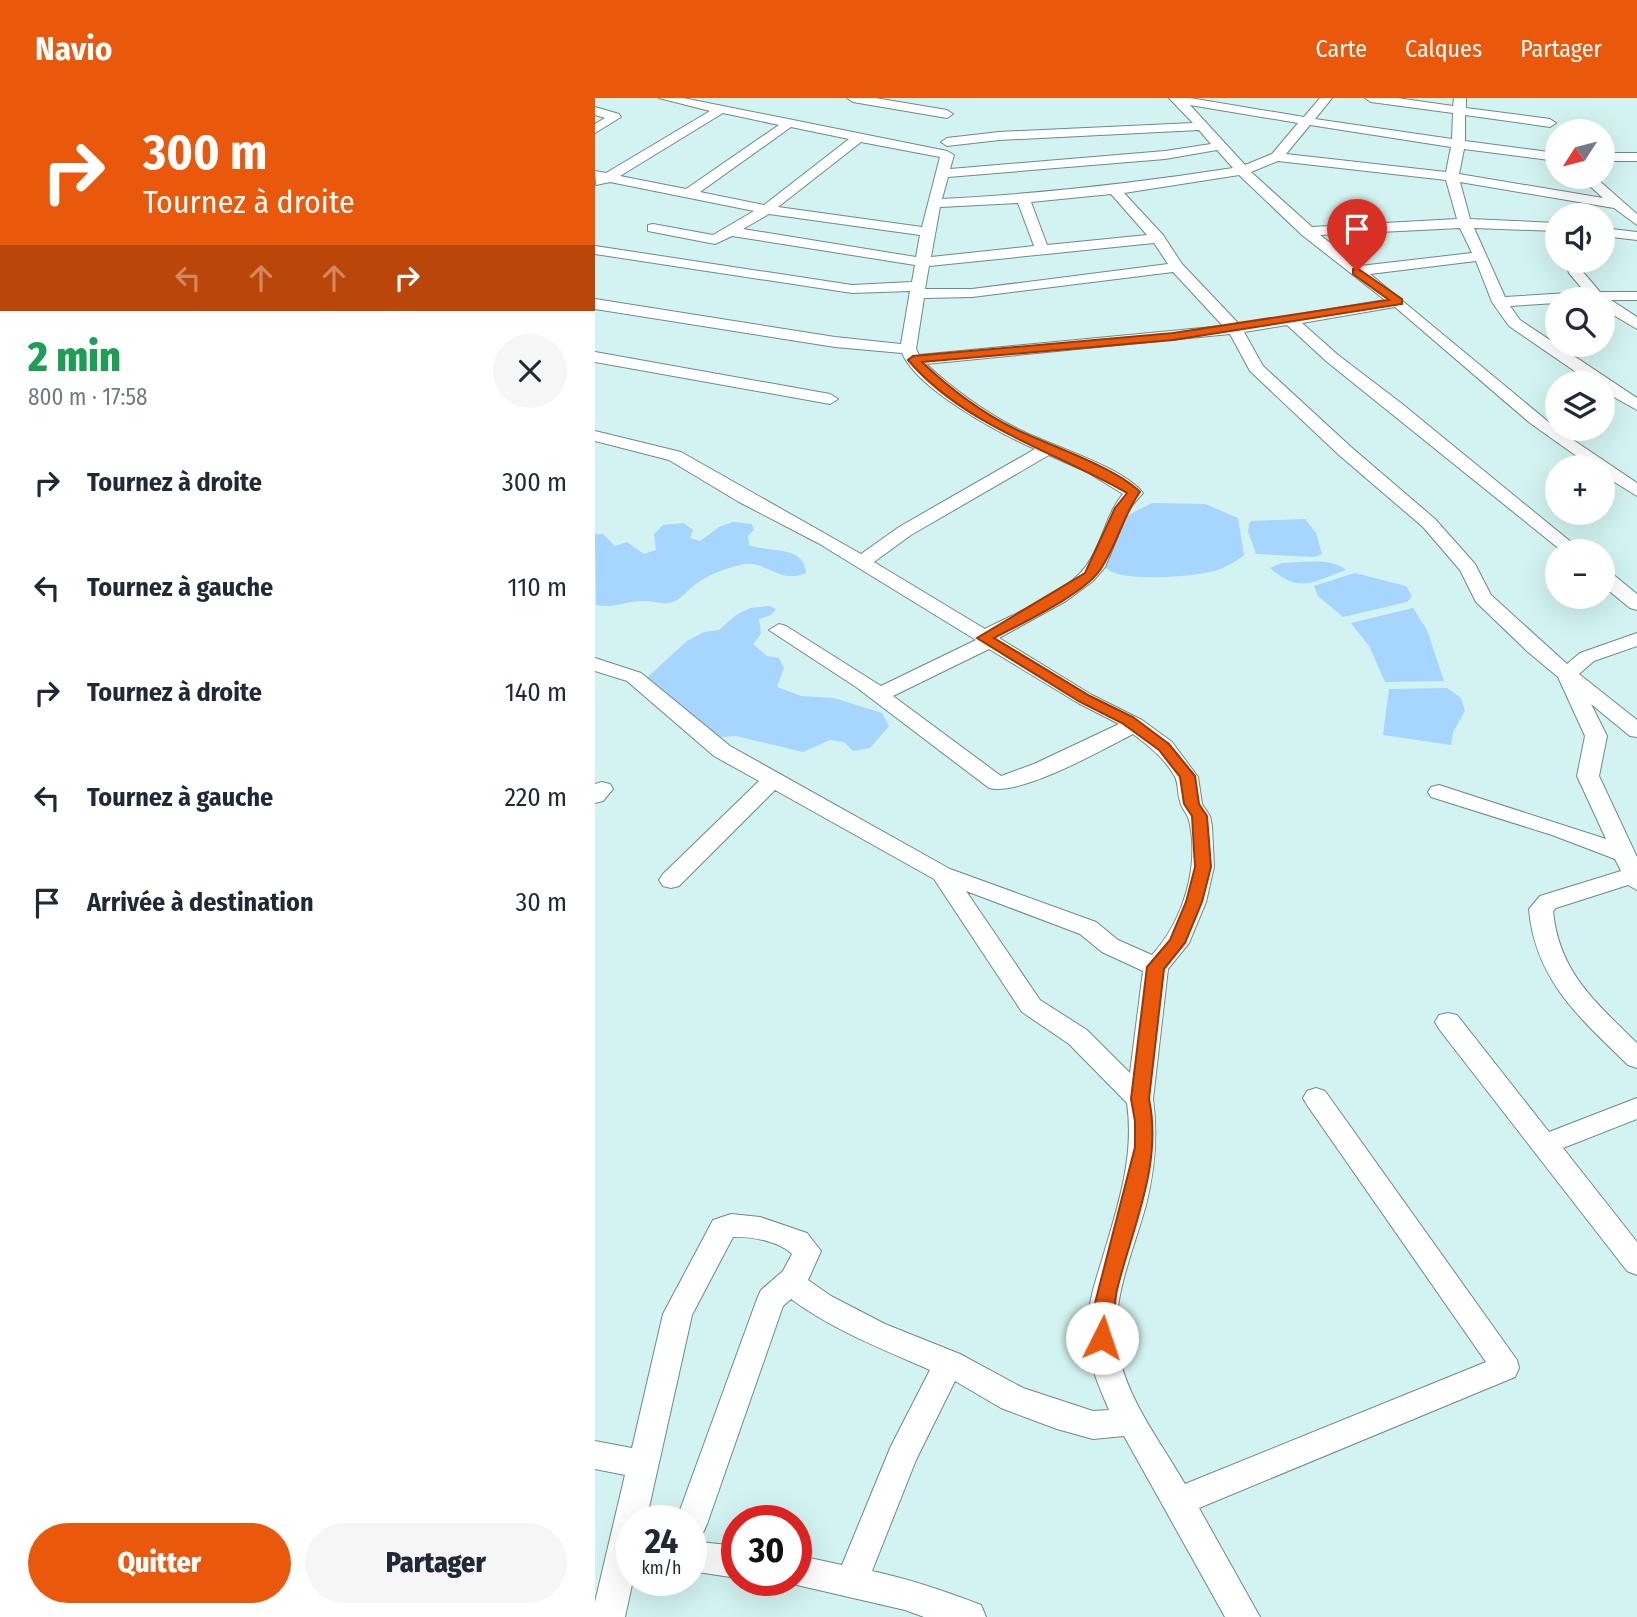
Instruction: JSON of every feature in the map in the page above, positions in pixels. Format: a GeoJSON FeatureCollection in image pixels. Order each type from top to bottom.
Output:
{"type":"FeatureCollection","features":[{"type":"Feature","properties":{"kind":"street"},"geometry":{"type":"LineString","coordinates":[[595,100],[602,98]]}},
{"type":"Feature","properties":{"kind":"street"},"geometry":{"type":"LineString","coordinates":[[665,98],[858,138],[947,149],[999,135],[1202,126]]}},
{"type":"Feature","properties":{"kind":"street"},"geometry":{"type":"LineString","coordinates":[[853,98],[947,114]]}},
{"type":"Feature","properties":{"kind":"street"},"geometry":{"type":"LineString","coordinates":[[911,354],[922,262],[944,173],[947,149],[945,98]]}},
{"type":"Feature","properties":{"kind":"street"},"geometry":{"type":"LineString","coordinates":[[1164,98],[1305,122],[1545,155]]}},
{"type":"Feature","properties":{"kind":"street"},"geometry":{"type":"LineString","coordinates":[[1277,158],[1326,98]]}},
{"type":"Feature","properties":{"kind":"street"},"geometry":{"type":"LineString","coordinates":[[1371,98],[1459,104],[1545,121]]}},
{"type":"Feature","properties":{"kind":"street"},"geometry":{"type":"LineString","coordinates":[[1178,99],[1254,183],[1307,232],[1398,302],[1536,419],[1637,491]]}},
{"type":"Feature","properties":{"kind":"street"},"geometry":{"type":"LineString","coordinates":[[1459,104],[1458,144],[1453,177],[1464,221],[1500,302],[1514,323],[1583,371]]}},
{"type":"Feature","properties":{"kind":"street"},"geometry":{"type":"LineString","coordinates":[[599,179],[720,110]]}},
{"type":"Feature","properties":{"kind":"street"},"geometry":{"type":"LineString","coordinates":[[595,111],[615,117],[595,129]]}},
{"type":"Feature","properties":{"kind":"street"},"geometry":{"type":"LineString","coordinates":[[688,194],[788,124]]}},
{"type":"Feature","properties":{"kind":"street"},"geometry":{"type":"LineString","coordinates":[[653,228],[712,241],[767,209],[858,138]]}},
{"type":"Feature","properties":{"kind":"street"},"geometry":{"type":"LineString","coordinates":[[944,173],[1165,155],[1220,146]]}},
{"type":"Feature","properties":{"kind":"street"},"geometry":{"type":"LineString","coordinates":[[1615,157],[1637,157]]}},
{"type":"Feature","properties":{"kind":"street"},"geometry":{"type":"LineString","coordinates":[[936,203],[1023,199],[1114,190],[1244,170],[1277,158],[1453,177],[1621,205]]}},
{"type":"Feature","properties":{"kind":"street"},"geometry":{"type":"LineString","coordinates":[[599,179],[767,209],[929,232]]}},
{"type":"Feature","properties":{"kind":"street"},"geometry":{"type":"LineString","coordinates":[[1602,189],[1637,221]]}},
{"type":"Feature","properties":{"kind":"street"},"geometry":{"type":"LineString","coordinates":[[1114,190],[1158,239],[1177,267],[1235,329],[1256,368],[1345,451],[1429,523],[1468,568],[1483,598],[1535,648],[1637,732]]}},
{"type":"Feature","properties":{"kind":"street"},"geometry":{"type":"LineString","coordinates":[[1023,199],[1042,250]]}},
{"type":"Feature","properties":{"kind":"street"},"geometry":{"type":"LineString","coordinates":[[1307,232],[1389,223],[1464,221],[1545,226]]}},
{"type":"Feature","properties":{"kind":"street"},"geometry":{"type":"LineString","coordinates":[[730,231],[922,262],[1158,239]]}},
{"type":"Feature","properties":{"kind":"street"},"geometry":{"type":"LineString","coordinates":[[1615,233],[1637,236]]}},
{"type":"Feature","properties":{"kind":"street"},"geometry":{"type":"LineString","coordinates":[[595,250],[852,289],[1005,290],[1177,267]]}},
{"type":"Feature","properties":{"kind":"street"},"geometry":{"type":"LineString","coordinates":[[1357,271],[1481,256]]}},
{"type":"Feature","properties":{"kind":"street"},"geometry":{"type":"LineString","coordinates":[[1576,273],[1588,287]]}},
{"type":"Feature","properties":{"kind":"street"},"geometry":{"type":"LineString","coordinates":[[1615,298],[1637,296]]}},
{"type":"Feature","properties":{"kind":"street"},"geometry":{"type":"LineString","coordinates":[[1500,302],[1545,301]]}},
{"type":"Feature","properties":{"kind":"street"},"geometry":{"type":"LineString","coordinates":[[595,304],[911,354],[1152,339],[1235,329],[1398,302]]}},
{"type":"Feature","properties":{"kind":"street"},"geometry":{"type":"LineString","coordinates":[[1615,310],[1637,324]]}},
{"type":"Feature","properties":{"kind":"street"},"geometry":{"type":"LineString","coordinates":[[1290,320],[1332,358],[1558,539]]}},
{"type":"Feature","properties":{"kind":"street"},"geometry":{"type":"LineString","coordinates":[[879,695],[987,639],[1089,576],[1096,567],[1121,508],[1134,493],[1110,477],[1007,430],[962,401],[911,354]]}},
{"type":"Feature","properties":{"kind":"street"},"geometry":{"type":"LineString","coordinates":[[595,358],[830,399]]}},
{"type":"Feature","properties":{"kind":"street"},"geometry":{"type":"LineString","coordinates":[[1615,392],[1637,405]]}},
{"type":"Feature","properties":{"kind":"street"},"geometry":{"type":"LineString","coordinates":[[595,436],[675,456],[862,562],[1135,725],[1164,747],[1187,776],[1191,804],[1199,816],[1201,826],[1203,867],[1194,902],[1177,943],[1156,967],[1140,1099],[1145,1121],[1144,1147],[1136,1187],[1108,1288],[1103,1311],[1102,1338],[1107,1369],[1132,1421],[1243,1617]]}},
{"type":"Feature","properties":{"kind":"street"},"geometry":{"type":"LineString","coordinates":[[862,562],[905,531],[1049,448]]}},
{"type":"Feature","properties":{"kind":"street"},"geometry":{"type":"LineString","coordinates":[[1615,586],[1637,604]]}},
{"type":"Feature","properties":{"kind":"street"},"geometry":{"type":"LineString","coordinates":[[779,630],[879,695],[997,783],[1003,784],[1135,725]]}},
{"type":"Feature","properties":{"kind":"street"},"geometry":{"type":"LineString","coordinates":[[1567,674],[1587,657],[1637,639]]}},
{"type":"Feature","properties":{"kind":"street"},"geometry":{"type":"LineString","coordinates":[[595,664],[634,677],[722,751],[942,874],[1088,928],[1110,946],[1156,967]]}},
{"type":"Feature","properties":{"kind":"street"},"geometry":{"type":"LineString","coordinates":[[1567,674],[1596,736],[1588,776],[1631,871]]}},
{"type":"Feature","properties":{"kind":"street"},"geometry":{"type":"LineString","coordinates":[[671,880],[773,779]]}},
{"type":"Feature","properties":{"kind":"street"},"geometry":{"type":"LineString","coordinates":[[1439,792],[1559,830],[1631,871]]}},
{"type":"Feature","properties":{"kind":"street"},"geometry":{"type":"LineString","coordinates":[[1631,871],[1548,902],[1541,909],[1541,916],[1548,949],[1562,981],[1637,1058]]}},
{"type":"Feature","properties":{"kind":"street"},"geometry":{"type":"LineString","coordinates":[[942,874],[1031,1006],[1078,1037],[1140,1099]]}},
{"type":"Feature","properties":{"kind":"street"},"geometry":{"type":"LineString","coordinates":[[1448,1022],[1637,1263]]}},
{"type":"Feature","properties":{"kind":"street"},"geometry":{"type":"LineString","coordinates":[[1178,1502],[1504,1368],[1502,1360],[1316,1098]]}},
{"type":"Feature","properties":{"kind":"street"},"geometry":{"type":"LineString","coordinates":[[1543,1145],[1637,1108]]}},
{"type":"Feature","properties":{"kind":"street"},"geometry":{"type":"LineString","coordinates":[[637,1505],[678,1314],[723,1228],[730,1225],[743,1226],[797,1241],[807,1251],[792,1280],[771,1299],[698,1505]]}},
{"type":"Feature","properties":{"kind":"street"},"geometry":{"type":"LineString","coordinates":[[792,1280],[797,1290],[821,1305],[875,1333],[981,1378],[1013,1398],[1093,1425],[1132,1421]]}},
{"type":"Feature","properties":{"kind":"street"},"geometry":{"type":"LineString","coordinates":[[851,1582],[902,1456],[949,1363]]}},
{"type":"Feature","properties":{"kind":"street"},"geometry":{"type":"LineString","coordinates":[[595,1455],[644,1465]]}},
{"type":"Feature","properties":{"kind":"street"},"geometry":{"type":"LineString","coordinates":[[812,1574],[905,1594],[969,1617]]}},
{"type":"Feature","properties":{"kind":"street"},"geometry":{"type":"LineString","coordinates":[[608,1617],[616,1591]]}},
{"type":"Feature","properties":{"kind":"water"},"geometry":{"type":"Polygon","coordinates":[[[1152,503],[1205,504],[1238,518],[1244,555],[1218,570],[1200,574],[1143,577],[1108,570],[1100,558],[1113,529],[1124,518],[1152,503]]]}},
{"type":"Feature","properties":{"kind":"water"},"geometry":{"type":"Polygon","coordinates":[[[1305,519],[1316,533],[1322,554],[1314,557],[1256,554],[1248,531],[1250,521],[1305,519]]]}},
{"type":"Feature","properties":{"kind":"water"},"geometry":{"type":"Polygon","coordinates":[[[733,522],[752,524],[754,530],[748,536],[749,545],[792,554],[804,564],[806,573],[788,576],[757,565],[740,565],[706,577],[671,602],[643,601],[596,605],[595,534],[603,534],[615,546],[627,542],[644,554],[656,550],[654,534],[663,525],[684,523],[693,530],[690,538],[700,541],[719,527],[733,522]]]}},
{"type":"Feature","properties":{"kind":"water"},"geometry":{"type":"Polygon","coordinates":[[[1324,562],[1346,570],[1315,581],[1298,583],[1280,576],[1270,568],[1282,563],[1324,562]]]}},
{"type":"Feature","properties":{"kind":"water"},"geometry":{"type":"Polygon","coordinates":[[[1355,573],[1406,586],[1412,596],[1407,602],[1343,617],[1318,596],[1314,586],[1355,573]]]}},
{"type":"Feature","properties":{"kind":"water"},"geometry":{"type":"Polygon","coordinates":[[[769,606],[776,609],[771,615],[759,619],[761,634],[753,644],[767,656],[779,658],[784,668],[777,687],[801,696],[834,698],[882,713],[889,726],[870,748],[853,751],[844,742],[830,740],[803,752],[736,736],[708,738],[660,711],[660,696],[638,686],[687,641],[704,632],[719,630],[736,615],[750,608],[769,606]]]}},
{"type":"Feature","properties":{"kind":"water"},"geometry":{"type":"Polygon","coordinates":[[[1413,608],[1427,630],[1444,681],[1385,682],[1369,646],[1351,623],[1413,608]]]}},
{"type":"Feature","properties":{"kind":"water"},"geometry":{"type":"Polygon","coordinates":[[[1447,688],[1461,698],[1465,711],[1453,732],[1451,745],[1383,735],[1389,689],[1447,688]]]}},
{"type":"Feature","properties":{"kind":"route"},"geometry":{"type":"LineString","coordinates":[[1102,1338],[1103,1311],[1108,1288],[1136,1187],[1144,1147],[1145,1121],[1140,1099],[1156,967],[1177,943],[1194,902],[1203,867],[1201,826],[1199,816],[1191,804],[1187,776],[1164,747],[1128,720],[1085,699],[984,638],[1089,576],[1096,567],[1121,508],[1134,492],[1093,468],[1007,430],[943,388],[913,360],[1173,337],[1398,302],[1357,271]]}}]}
